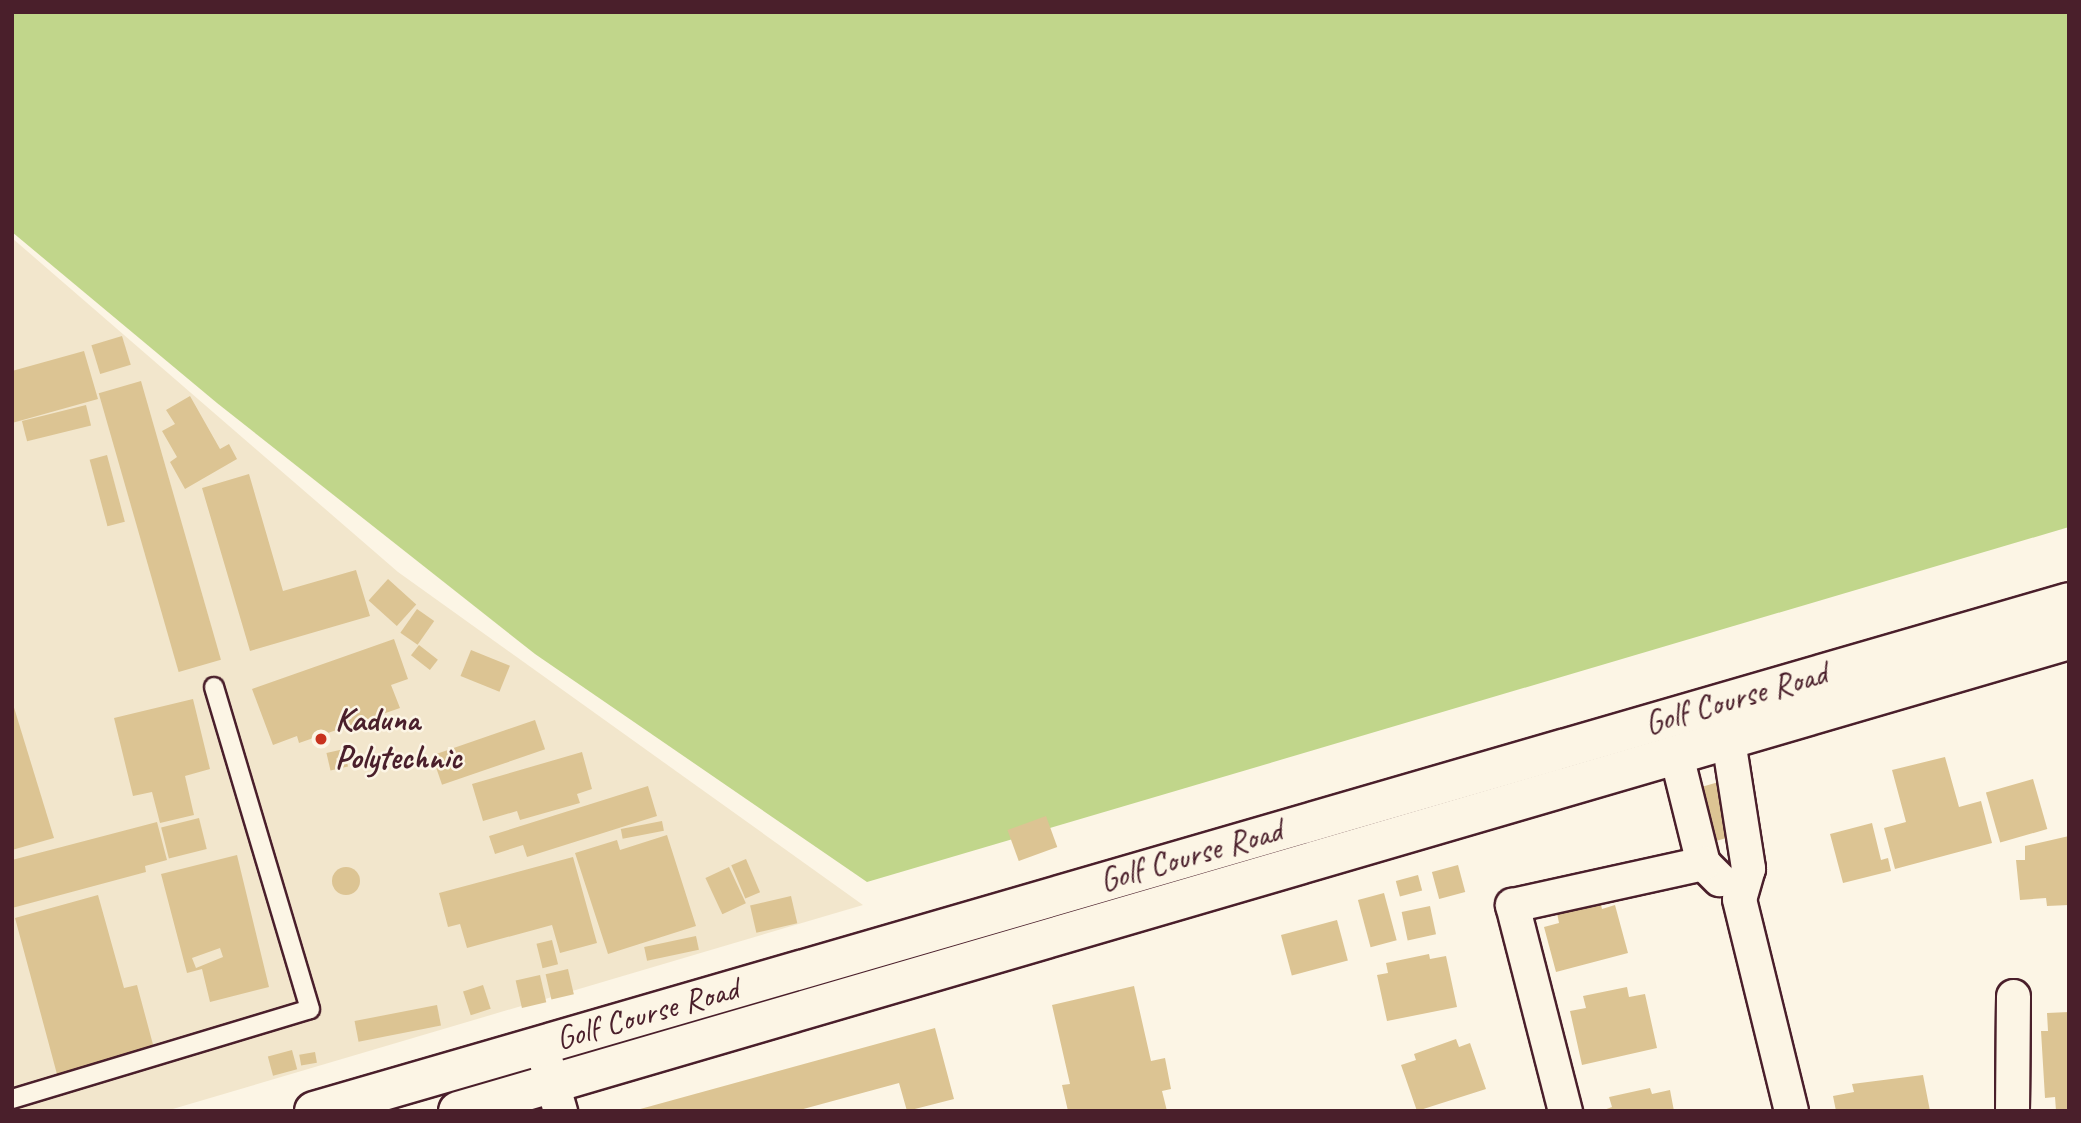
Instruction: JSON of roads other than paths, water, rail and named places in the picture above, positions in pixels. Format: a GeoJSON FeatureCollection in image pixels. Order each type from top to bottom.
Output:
{"type":"FeatureCollection","features":[{"type":"Feature","properties":{"kind":"street","name":"Golf Course Road"},"geometry":{"type":"LineString","coordinates":[[314,1111],[2069,602]]}},
{"type":"Feature","properties":{"kind":"street","name":"Golf Course Road"},"geometry":{"type":"LineString","coordinates":[[458,1111],[556,1097],[1676,755],[2069,640]]}},
{"type":"Feature","properties":{"kind":"street"},"geometry":{"type":"LineString","coordinates":[[1728,740],[1748,868],[1739,899],[1791,1111]]}},
{"type":"Feature","properties":{"kind":"street"},"geometry":{"type":"LineString","coordinates":[[1676,755],[1703,863],[1739,899]]}},
{"type":"Feature","properties":{"kind":"street"},"geometry":{"type":"LineString","coordinates":[[1565,1111],[1512,905],[1703,863]]}},
{"type":"Feature","properties":{"kind":"street"},"geometry":{"type":"LineString","coordinates":[[2012,1111],[2013,996]]}},
{"type":"Feature","properties":{"kind":"street"},"geometry":{"type":"LineString","coordinates":[[541,1045],[556,1097]]}},
{"type":"Feature","properties":{"kind":"lane"},"geometry":{"type":"LineString","coordinates":[[12,1099],[310,1010],[214,687]]}},
{"type":"Feature","properties":{"kind":"place","name":"Kaduna Polytechnic"},"geometry":{"type":"Point","coordinates":[321,739]}}]}
